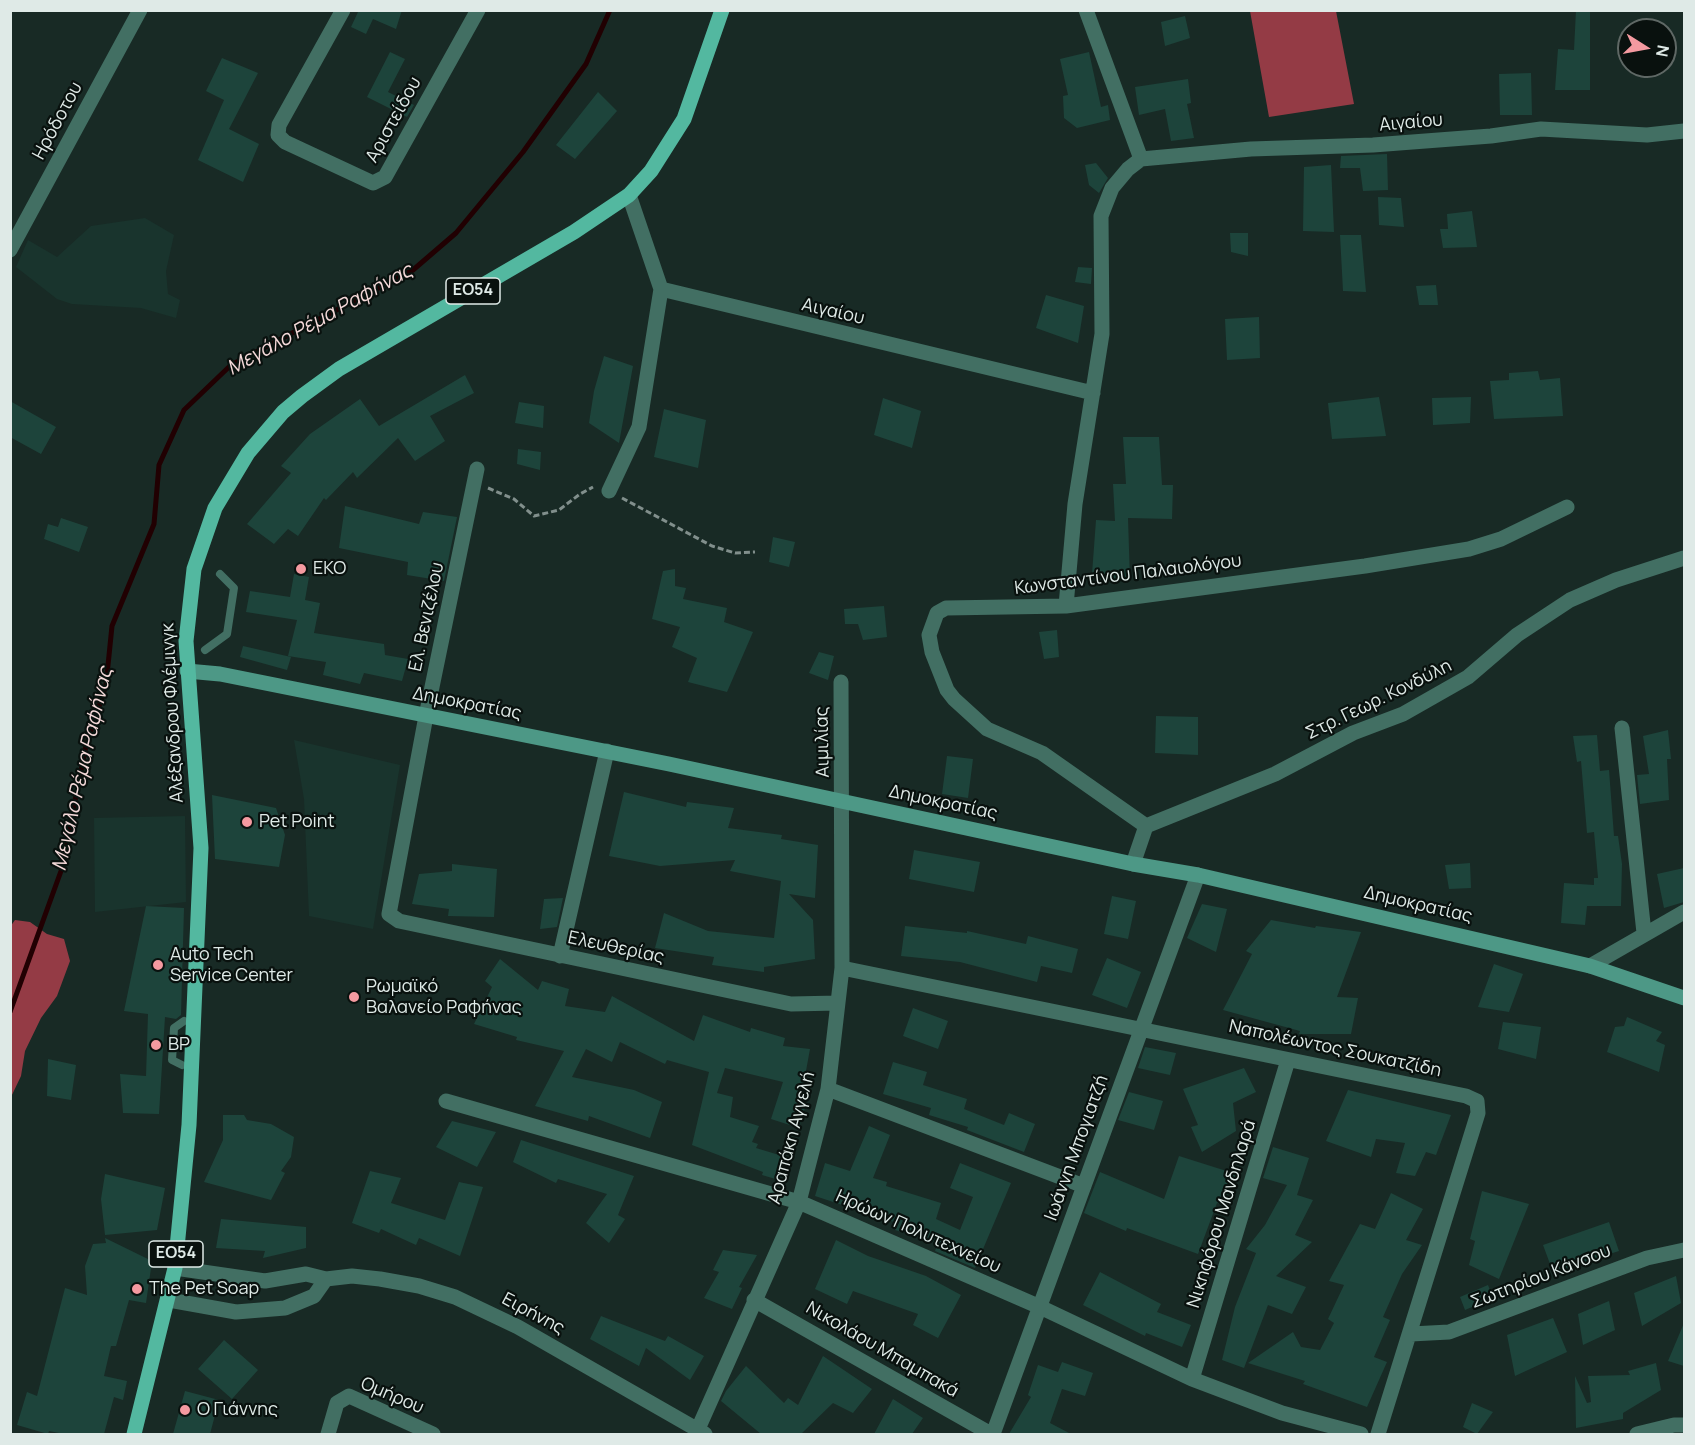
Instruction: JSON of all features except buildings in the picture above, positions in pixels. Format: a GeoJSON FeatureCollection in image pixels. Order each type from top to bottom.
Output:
{"type":"FeatureCollection","features":[{"type":"Feature","properties":{"kind":"main road","name":"Αλέξανδρου Φλέμινγκ"},"geometry":{"type":"LineString","coordinates":[[134,1434],[169,1300],[175,1268],[189,1125],[201,848],[187,671],[188,609],[194,569],[203,538],[230,480],[248,453],[283,412],[339,369],[574,232],[629,195],[651,171],[684,119],[722,10]]}},
{"type":"Feature","properties":{"kind":"street","name":"Ηρόδοτου"},"geometry":{"type":"LineString","coordinates":[[10,250],[140,10]]}},
{"type":"Feature","properties":{"kind":"street","name":"Αριστείδου"},"geometry":{"type":"LineString","coordinates":[[343,10],[279,124],[278,135],[285,142],[373,183],[385,177],[478,10]]}},
{"type":"Feature","properties":{"kind":"street"},"geometry":{"type":"LineString","coordinates":[[1066,606],[1075,504],[1102,334],[1101,216],[1112,188],[1128,169],[1141,159],[1086,10]]}},
{"type":"Feature","properties":{"kind":"street","name":"Αιγαίου"},"geometry":{"type":"LineString","coordinates":[[1141,159],[1251,148],[1373,145],[1491,136],[1541,129],[1647,135],[1684,131]]}},
{"type":"Feature","properties":{"kind":"street"},"geometry":{"type":"LineString","coordinates":[[609,491],[639,427],[661,289],[629,195]]}},
{"type":"Feature","properties":{"kind":"street","name":"Αιγαίου"},"geometry":{"type":"LineString","coordinates":[[661,289],[1093,393]]}},
{"type":"Feature","properties":{"kind":"street","name":"Ελ. Βενιζέλου"},"geometry":{"type":"LineString","coordinates":[[389,914],[426,716],[476,477]]}},
{"type":"Feature","properties":{"kind":"street","name":"Κωνσταντίνου Παλαιολόγου"},"geometry":{"type":"LineString","coordinates":[[1146,826],[1042,753],[987,729],[975,719],[947,690],[932,652],[929,635],[937,613],[946,608],[1066,606],[1365,566],[1469,549],[1501,539],[1567,507]]}},
{"type":"Feature","properties":{"kind":"street","name":"Στρ. Γεωρ. Κονδύλη"},"geometry":{"type":"LineString","coordinates":[[1146,826],[1275,774],[1353,733],[1403,714],[1468,677],[1517,635],[1570,600],[1616,580],[1684,558]]}},
{"type":"Feature","properties":{"kind":"street","name":"Δημοκρατίας"},"geometry":{"type":"LineString","coordinates":[[187,671],[220,674],[607,751],[1132,864],[1198,875],[1590,966],[1684,999]]}},
{"type":"Feature","properties":{"kind":"street","name":"Αιμιλίας"},"geometry":{"type":"LineString","coordinates":[[841,682],[843,801]]}},
{"type":"Feature","properties":{"kind":"street"},"geometry":{"type":"LineString","coordinates":[[1622,728],[1644,933]]}},
{"type":"Feature","properties":{"kind":"street"},"geometry":{"type":"LineString","coordinates":[[560,956],[607,751]]}},
{"type":"Feature","properties":{"kind":"street","name":"Αραπάκη Αγγελή"},"geometry":{"type":"LineString","coordinates":[[701,1432],[754,1300],[799,1202],[828,1089],[842,969],[843,801]]}},
{"type":"Feature","properties":{"kind":"street"},"geometry":{"type":"LineString","coordinates":[[1132,864],[1146,826]]}},
{"type":"Feature","properties":{"kind":"street","name":"Ιωάννη Μπογιατζή"},"geometry":{"type":"LineString","coordinates":[[992,1434],[1198,875]]}},
{"type":"Feature","properties":{"kind":"street"},"geometry":{"type":"LineString","coordinates":[[1590,966],[1684,912]]}},
{"type":"Feature","properties":{"kind":"street","name":"Ελευθερίας"},"geometry":{"type":"LineString","coordinates":[[389,914],[399,921],[791,1004],[838,1003]]}},
{"type":"Feature","properties":{"kind":"street","name":"Ναπολέωντος Σουκατζίδη"},"geometry":{"type":"LineString","coordinates":[[842,969],[1141,1028],[1466,1096],[1477,1101],[1478,1113],[1378,1434]]}},
{"type":"Feature","properties":{"kind":"street","name":"Νικηφόρου Μανδηλαρά"},"geometry":{"type":"LineString","coordinates":[[1192,1379],[1288,1060]]}},
{"type":"Feature","properties":{"kind":"street"},"geometry":{"type":"LineString","coordinates":[[828,1089],[1084,1186]]}},
{"type":"Feature","properties":{"kind":"street","name":"Ηρώων Πολυτεχνείου"},"geometry":{"type":"LineString","coordinates":[[446,1101],[799,1202],[1040,1307],[1192,1379],[1282,1413],[1361,1434]]}},
{"type":"Feature","properties":{"kind":"street","name":"Σωτηρίου Κάνσου"},"geometry":{"type":"LineString","coordinates":[[1411,1334],[1449,1332],[1647,1258],[1684,1250]]}},
{"type":"Feature","properties":{"kind":"street","name":"Ειρήνης"},"geometry":{"type":"LineString","coordinates":[[175,1268],[266,1281],[306,1274],[326,1279],[352,1276],[418,1286],[455,1298],[518,1327],[701,1432]]}},
{"type":"Feature","properties":{"kind":"street"},"geometry":{"type":"LineString","coordinates":[[169,1300],[236,1312],[285,1308],[314,1296],[326,1279]]}},
{"type":"Feature","properties":{"kind":"street","name":"Νικολάου Μπαμπακά"},"geometry":{"type":"LineString","coordinates":[[754,1300],[992,1434]]}},
{"type":"Feature","properties":{"kind":"street","name":"Ομήρου"},"geometry":{"type":"LineString","coordinates":[[328,1434],[337,1403],[349,1396],[433,1434]]}},
{"type":"Feature","properties":{"kind":"street"},"geometry":{"type":"LineString","coordinates":[[1637,1434],[1674,1425],[1684,1425]]}},
{"type":"Feature","properties":{"kind":"lane"},"geometry":{"type":"LineString","coordinates":[[205,650],[227,634],[234,588],[220,574]]}},
{"type":"Feature","properties":{"kind":"lane"},"geometry":{"type":"LineString","coordinates":[[182,1065],[172,1060],[174,1028],[184,1021]]}},
{"type":"Feature","properties":{"kind":"path"},"geometry":{"type":"LineString","coordinates":[[476,477],[514,499],[534,516],[559,510],[580,494],[594,487],[609,491],[712,546],[735,553],[755,552]]}},
{"type":"Feature","properties":{"kind":"shaded area"},"geometry":{"type":"Polygon","coordinates":[[[1250,11],[1336,11],[1354,104],[1269,117],[1250,11]]]}},
{"type":"Feature","properties":{"kind":"shaded area"},"geometry":{"type":"Polygon","coordinates":[[[145,218],[174,235],[166,271],[168,294],[180,300],[176,318],[141,308],[72,304],[57,299],[16,267],[28,240],[57,257],[91,226],[145,218]]]}},
{"type":"Feature","properties":{"kind":"shaded area"},"geometry":{"type":"Polygon","coordinates":[[[294,740],[400,765],[373,929],[309,916],[304,799],[294,740]]]}},
{"type":"Feature","properties":{"kind":"shaded area"},"geometry":{"type":"Polygon","coordinates":[[[185,816],[186,902],[95,912],[94,818],[185,816]]]}},
{"type":"Feature","properties":{"kind":"shaded area"},"geometry":{"type":"Polygon","coordinates":[[[15,920],[30,922],[47,934],[64,939],[70,961],[57,996],[41,1018],[25,1051],[21,1076],[11,1097],[10,927],[15,920]]]}},
{"type":"Feature","properties":{"kind":"waterway","name":"Μεγάλο Ρέμα Ραφήνας"},"geometry":{"type":"LineString","coordinates":[[10,1012],[61,871],[86,746],[106,685],[112,626],[154,524],[159,465],[184,410],[231,365],[413,270],[456,233],[523,152],[586,64],[610,10]]}},
{"type":"Feature","properties":{"kind":"place","name":"EKO"},"geometry":{"type":"Point","coordinates":[301,569]}},
{"type":"Feature","properties":{"kind":"place","name":"Pet Point"},"geometry":{"type":"Point","coordinates":[247,822]}},
{"type":"Feature","properties":{"kind":"place","name":"Auto Tech Service Center"},"geometry":{"type":"Point","coordinates":[158,965]}},
{"type":"Feature","properties":{"kind":"place","name":"Ρωμαϊκό Βαλανείο Ραφήνας"},"geometry":{"type":"Point","coordinates":[354,997]}},
{"type":"Feature","properties":{"kind":"place","name":"BP"},"geometry":{"type":"Point","coordinates":[156,1045]}},
{"type":"Feature","properties":{"kind":"place","name":"The Pet Soap"},"geometry":{"type":"Point","coordinates":[137,1289]}},
{"type":"Feature","properties":{"kind":"place","name":"Ο Γιάννης"},"geometry":{"type":"Point","coordinates":[185,1410]}}]}
